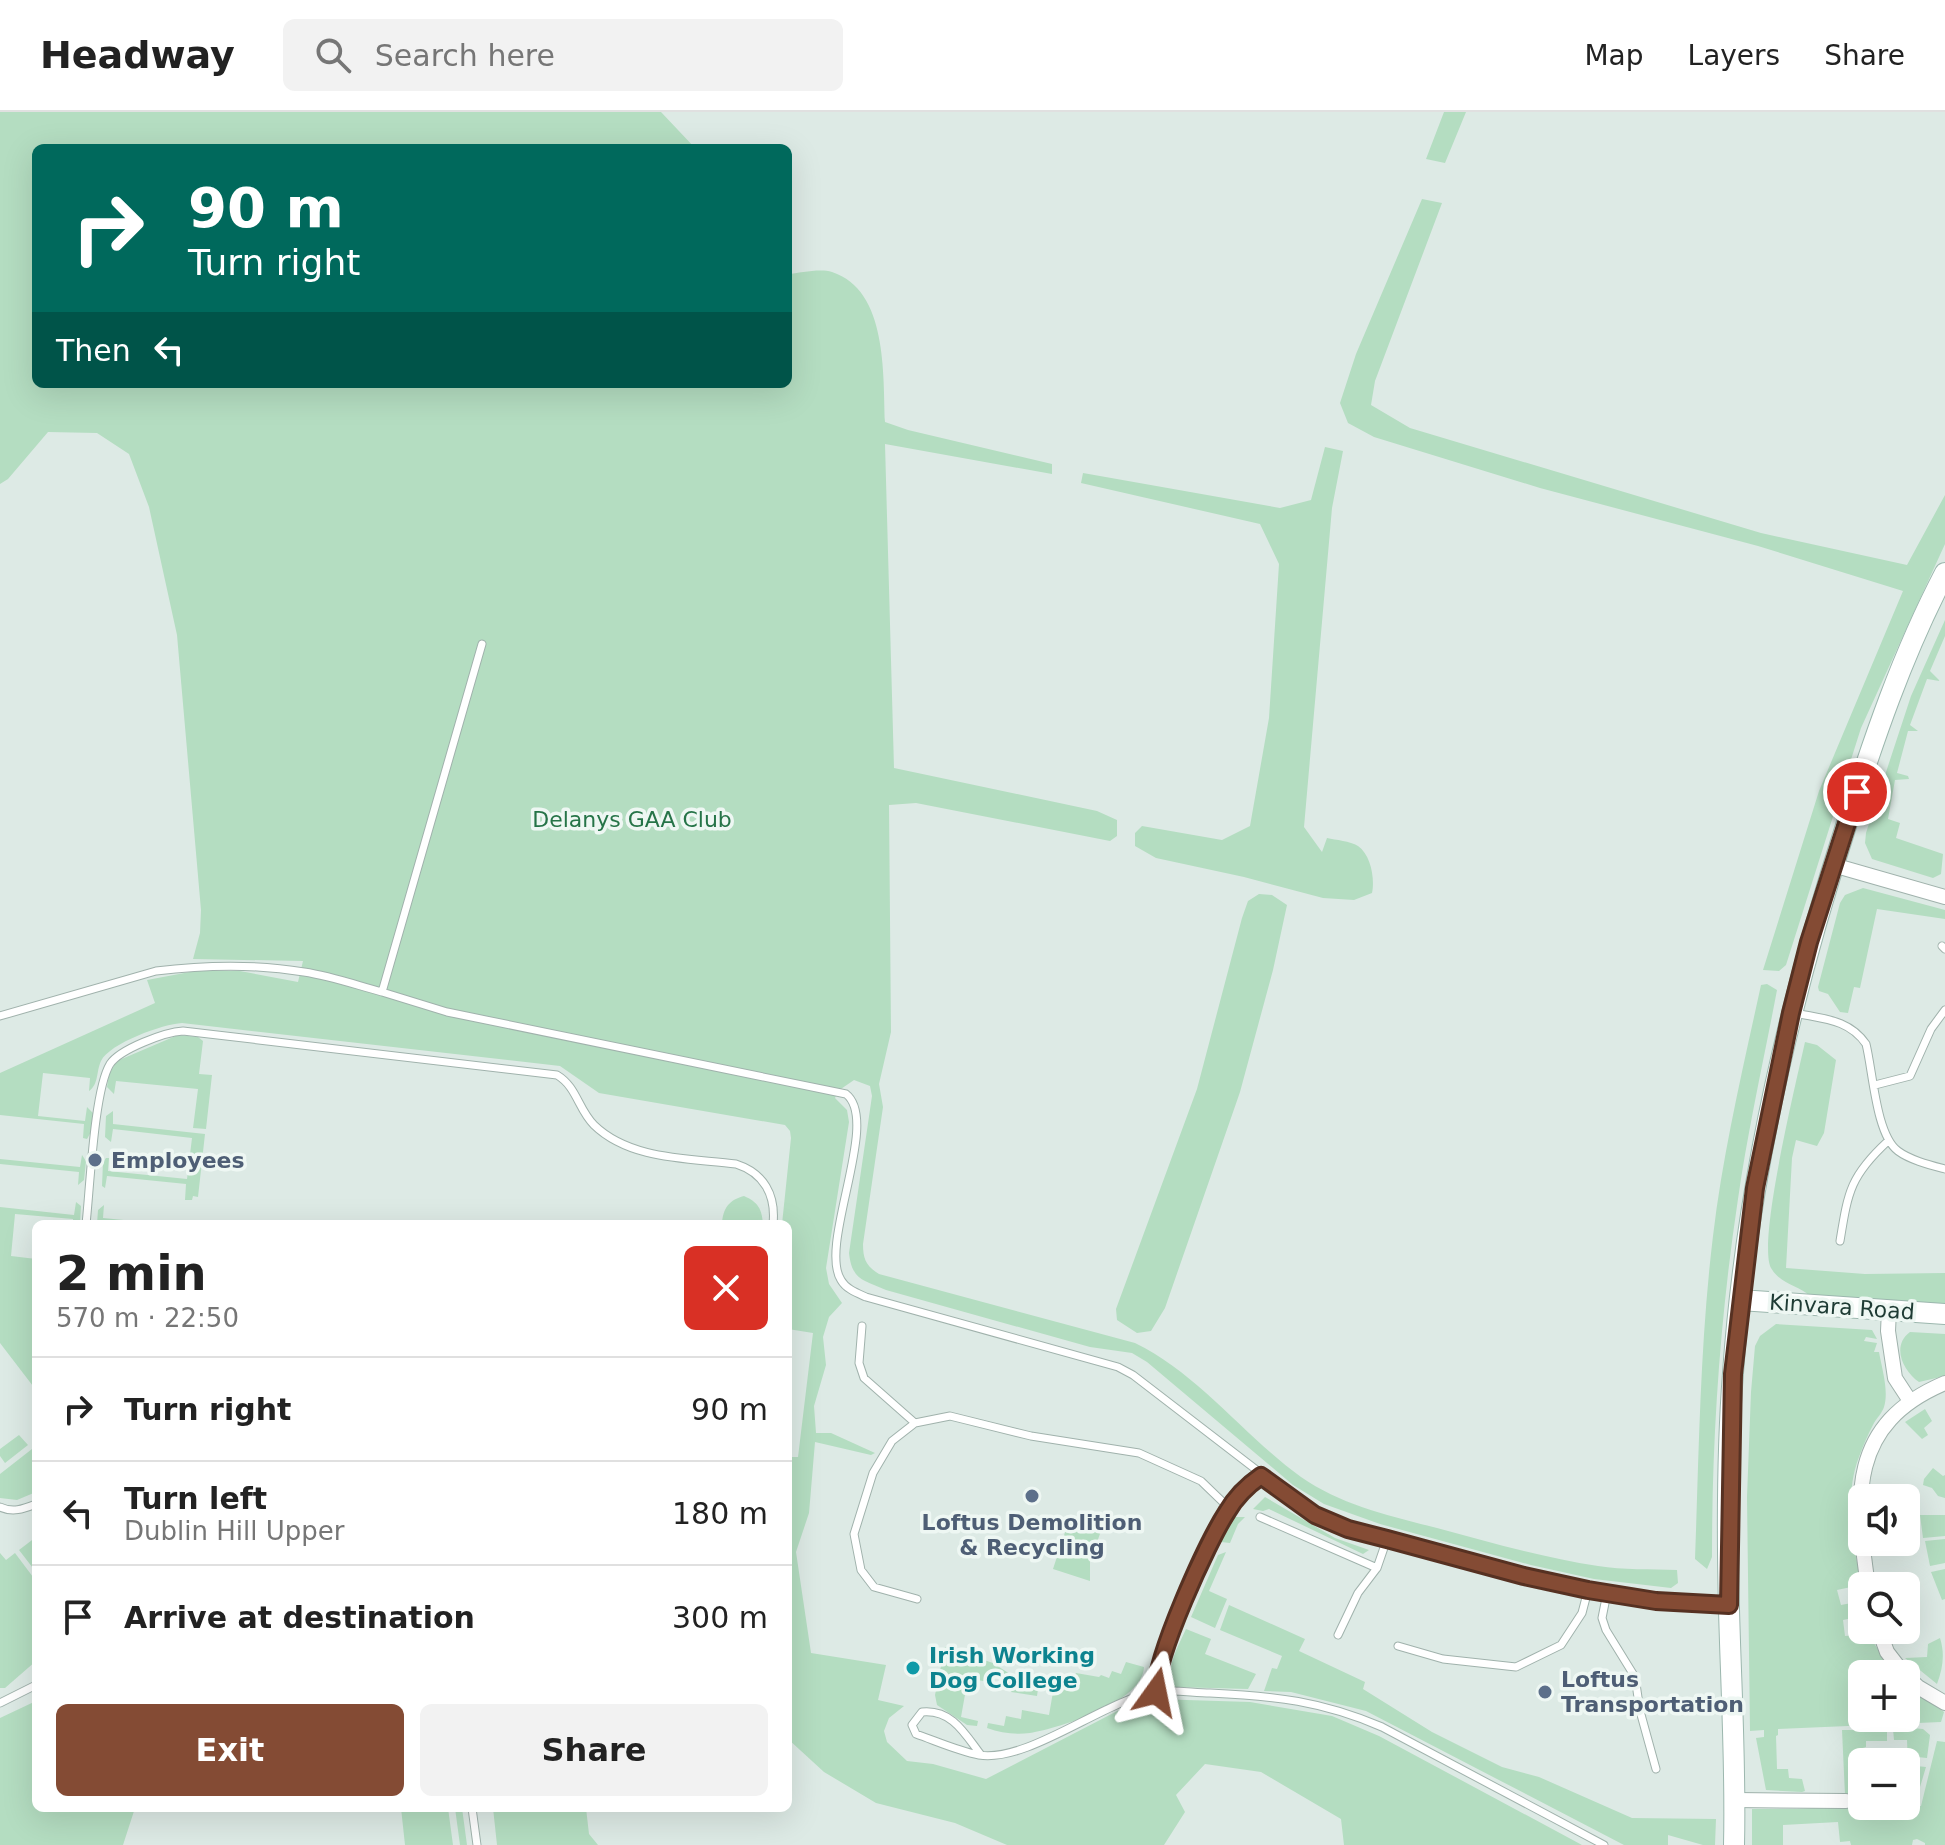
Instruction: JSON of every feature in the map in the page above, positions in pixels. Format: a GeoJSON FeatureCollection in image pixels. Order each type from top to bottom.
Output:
{"type":"FeatureCollection","features":[{"type":"Feature","properties":{"kind":"street"},"geometry":{"type":"LineString","coordinates":[[1734,1845],[1729,1605],[1732,1393],[1740,1300],[1755,1188],[1791,1013],[1833,865],[1897,676],[1945,573]]}},
{"type":"Feature","properties":{"kind":"street"},"geometry":{"type":"LineString","coordinates":[[1833,865],[1945,897]]}},
{"type":"Feature","properties":{"kind":"street","name":"Kinvara Road"},"geometry":{"type":"LineString","coordinates":[[1740,1300],[1945,1314]]}},
{"type":"Feature","properties":{"kind":"street"},"geometry":{"type":"LineString","coordinates":[[1889,1310],[1889,1340],[1895,1378],[1910,1401]]}},
{"type":"Feature","properties":{"kind":"street"},"geometry":{"type":"LineString","coordinates":[[1866,1572],[1860,1510],[1870,1449],[1899,1409],[1945,1383]]}},
{"type":"Feature","properties":{"kind":"street"},"geometry":{"type":"LineString","coordinates":[[1920,1686],[1945,1703]]}},
{"type":"Feature","properties":{"kind":"street"},"geometry":{"type":"LineString","coordinates":[[1735,1800],[1846,1801]]}},
{"type":"Feature","properties":{"kind":"lane"},"geometry":{"type":"LineString","coordinates":[[382,992],[482,644]]}},
{"type":"Feature","properties":{"kind":"lane"},"geometry":{"type":"LineString","coordinates":[[0,1016],[156,971],[212,966],[301,971],[447,1012],[846,1094],[854,1100],[858,1111],[837,1267],[840,1279],[851,1289],[866,1297],[1118,1367],[1133,1375],[1315,1515],[1348,1529],[1588,1590],[1656,1601],[1729,1605]]}},
{"type":"Feature","properties":{"kind":"lane"},"geometry":{"type":"LineString","coordinates":[[1875,1085],[1910,1076],[1931,1029],[1945,1010]]}},
{"type":"Feature","properties":{"kind":"lane"},"geometry":{"type":"LineString","coordinates":[[1791,1013],[1837,1021],[1859,1033],[1866,1044],[1882,1127],[1888,1141],[1899,1153],[1945,1169]]}},
{"type":"Feature","properties":{"kind":"lane"},"geometry":{"type":"LineString","coordinates":[[86,1220],[100,1101],[110,1064],[117,1057],[164,1034],[183,1031],[557,1075],[570,1083],[590,1121],[616,1142],[636,1151],[736,1164],[752,1169],[770,1193],[773,1220]]}},
{"type":"Feature","properties":{"kind":"lane"},"geometry":{"type":"LineString","coordinates":[[1840,1241],[1853,1180],[1869,1158],[1888,1141]]}},
{"type":"Feature","properties":{"kind":"lane"},"geometry":{"type":"LineString","coordinates":[[862,1326],[859,1363],[864,1378],[915,1423]]}},
{"type":"Feature","properties":{"kind":"lane"},"geometry":{"type":"LineString","coordinates":[[917,1599],[874,1587],[861,1570],[854,1534],[873,1473],[892,1441],[915,1423],[950,1416],[1031,1436],[1139,1453],[1201,1481],[1229,1508]]}},
{"type":"Feature","properties":{"kind":"lane"},"geometry":{"type":"LineString","coordinates":[[1156,1692],[1158,1672],[1211,1539],[1229,1508],[1261,1476]]}},
{"type":"Feature","properties":{"kind":"lane"},"geometry":{"type":"LineString","coordinates":[[0,1507],[21,1510],[32,1506]]}},
{"type":"Feature","properties":{"kind":"lane"},"geometry":{"type":"LineString","coordinates":[[1260,1517],[1377,1568]]}},
{"type":"Feature","properties":{"kind":"lane"},"geometry":{"type":"LineString","coordinates":[[1338,1635],[1358,1593],[1377,1568],[1387,1539]]}},
{"type":"Feature","properties":{"kind":"lane"},"geometry":{"type":"LineString","coordinates":[[1398,1646],[1443,1659],[1516,1667],[1561,1645],[1582,1613],[1588,1590]]}},
{"type":"Feature","properties":{"kind":"lane"},"geometry":{"type":"LineString","coordinates":[[1607,1593],[1602,1618],[1635,1677],[1640,1711],[1656,1769]]}},
{"type":"Feature","properties":{"kind":"lane"},"geometry":{"type":"LineString","coordinates":[[0,1703],[32,1687]]}},
{"type":"Feature","properties":{"kind":"lane"},"geometry":{"type":"LineString","coordinates":[[981,1755],[950,1717],[933,1711],[922,1712],[912,1725],[916,1734],[981,1755],[1009,1752],[1128,1700],[1156,1692],[1255,1695],[1345,1710],[1604,1845]]}},
{"type":"Feature","properties":{"kind":"lane"},"geometry":{"type":"LineString","coordinates":[[473,1812],[477,1845]]}},
{"type":"Feature","properties":{"kind":"green space","name":"Delanys GAA Club"},"geometry":{"type":"Polygon","coordinates":[[[0,112],[661,112],[691,144],[32,144],[32,388],[792,388],[792,274],[827,271],[850,282],[864,296],[873,315],[882,359],[885,422],[1052,464],[1052,474],[885,444],[894,768],[1097,811],[1117,820],[1117,836],[1110,841],[916,803],[889,805],[891,1032],[879,1084],[883,1107],[863,1244],[866,1262],[879,1274],[1135,1343],[1180,1371],[1301,1477],[1349,1502],[1557,1559],[1627,1569],[1677,1570],[1678,1583],[1671,1588],[1594,1579],[1531,1565],[1380,1524],[1324,1504],[1293,1485],[1147,1362],[1132,1353],[1090,1347],[886,1290],[860,1278],[853,1269],[849,1253],[872,1096],[870,1086],[854,1080],[838,1091],[835,1098],[847,1110],[849,1122],[826,1268],[829,1284],[842,1303],[829,1317],[823,1337],[826,1365],[814,1406],[816,1433],[831,1433],[875,1453],[871,1455],[815,1442],[809,1513],[796,1552],[811,1653],[886,1665],[878,1700],[904,1706],[889,1718],[884,1731],[887,1742],[907,1761],[933,1764],[986,1779],[1127,1706],[1155,1699],[1250,1702],[1332,1716],[1379,1736],[1582,1845],[1344,1845],[1341,1819],[1261,1772],[1205,1764],[1176,1795],[1185,1812],[1164,1845],[1007,1845],[955,1823],[876,1803],[824,1772],[792,1743],[792,1457],[798,1457],[813,1333],[792,1330],[792,1220],[782,1220],[791,1138],[785,1125],[599,1093],[560,1066],[182,1023],[150,1031],[106,1054],[89,1091],[90,1078],[43,1073],[38,1116],[85,1121],[87,1107],[93,1113],[87,1139],[83,1138],[84,1124],[0,1115],[0,1073],[155,1003],[147,980],[195,971],[240,971],[298,982],[303,961],[193,959],[200,933],[201,910],[177,635],[149,507],[129,454],[97,433],[48,432],[8,479],[0,484],[0,112]]]}},
{"type":"Feature","properties":{"kind":"green space"},"geometry":{"type":"Polygon","coordinates":[[[1444,112],[1466,112],[1445,163],[1426,159],[1444,112]]]}},
{"type":"Feature","properties":{"kind":"green space"},"geometry":{"type":"Polygon","coordinates":[[[1422,199],[1442,203],[1375,381],[1371,405],[1410,428],[1761,533],[1907,565],[1945,495],[1945,544],[1861,728],[1786,965],[1779,971],[1763,970],[1819,791],[1903,591],[1758,546],[1540,488],[1374,437],[1348,423],[1340,403],[1356,354],[1422,199]]]}},
{"type":"Feature","properties":{"kind":"green space"},"geometry":{"type":"Polygon","coordinates":[[[1325,447],[1343,451],[1332,508],[1304,827],[1322,852],[1327,838],[1355,844],[1366,855],[1372,874],[1372,893],[1354,900],[1323,898],[1156,858],[1135,846],[1135,833],[1142,826],[1222,840],[1250,826],[1269,718],[1279,564],[1260,524],[1081,483],[1083,473],[1280,508],[1311,500],[1325,447]]]}},
{"type":"Feature","properties":{"kind":"green space"},"geometry":{"type":"Polygon","coordinates":[[[1945,620],[1945,636],[1930,671],[1940,681],[1927,679],[1910,725],[1918,731],[1908,731],[1897,773],[1909,779],[1895,780],[1888,819],[1900,823],[1896,838],[1943,854],[1941,874],[1933,878],[1872,859],[1865,843],[1911,696],[1945,620]]]}},
{"type":"Feature","properties":{"kind":"green space"},"geometry":{"type":"Polygon","coordinates":[[[1863,888],[1945,910],[1945,919],[1877,909],[1860,988],[1854,987],[1848,1013],[1840,1012],[1828,994],[1819,991],[1818,987],[1840,903],[1845,895],[1863,888]]]}},
{"type":"Feature","properties":{"kind":"green space"},"geometry":{"type":"Polygon","coordinates":[[[1259,894],[1272,895],[1287,905],[1240,1092],[1165,1308],[1151,1331],[1137,1333],[1117,1320],[1116,1309],[1197,1089],[1242,918],[1248,901],[1259,894]]]}},
{"type":"Feature","properties":{"kind":"green space"},"geometry":{"type":"Polygon","coordinates":[[[1767,984],[1777,990],[1746,1147],[1726,1288],[1718,1378],[1712,1557],[1707,1569],[1695,1559],[1709,1276],[1717,1205],[1734,1110],[1761,985],[1767,984]]]}},
{"type":"Feature","properties":{"kind":"green space"},"geometry":{"type":"Polygon","coordinates":[[[178,1035],[198,1037],[203,1041],[199,1074],[212,1075],[206,1129],[193,1128],[198,1089],[116,1081],[114,1094],[107,1087],[109,1074],[117,1061],[178,1035]]]}},
{"type":"Feature","properties":{"kind":"green space"},"geometry":{"type":"Polygon","coordinates":[[[1805,1042],[1817,1045],[1836,1060],[1824,1133],[1817,1146],[1796,1140],[1792,1158],[1786,1268],[1865,1274],[1945,1273],[1945,1304],[1810,1296],[1780,1278],[1771,1268],[1768,1252],[1773,1195],[1805,1042]]]}},
{"type":"Feature","properties":{"kind":"green space"},"geometry":{"type":"Polygon","coordinates":[[[113,1111],[113,1124],[205,1134],[198,1197],[185,1200],[186,1184],[107,1176],[105,1188],[102,1186],[103,1162],[106,1158],[109,1158],[108,1171],[187,1179],[192,1138],[113,1129],[111,1142],[105,1137],[106,1116],[113,1111]]]}},
{"type":"Feature","properties":{"kind":"green space"},"geometry":{"type":"Polygon","coordinates":[[[82,1155],[86,1161],[84,1180],[78,1185],[79,1172],[0,1164],[0,1159],[80,1167],[82,1155]]]}},
{"type":"Feature","properties":{"kind":"green space"},"geometry":{"type":"Polygon","coordinates":[[[744,1196],[753,1201],[763,1220],[723,1220],[734,1200],[744,1196]]]}},
{"type":"Feature","properties":{"kind":"green space"},"geometry":{"type":"Polygon","coordinates":[[[76,1202],[81,1206],[80,1220],[15,1214],[11,1256],[32,1259],[32,1385],[0,1343],[0,1207],[74,1215],[76,1202]]]}},
{"type":"Feature","properties":{"kind":"green space"},"geometry":{"type":"Polygon","coordinates":[[[104,1205],[103,1218],[124,1220],[97,1220],[98,1210],[104,1205]]]}},
{"type":"Feature","properties":{"kind":"green space"},"geometry":{"type":"Polygon","coordinates":[[[1776,1324],[1872,1330],[1877,1339],[1866,1337],[1864,1341],[1877,1343],[1874,1352],[1879,1352],[1886,1394],[1883,1409],[1862,1449],[1852,1484],[1848,1484],[1848,1556],[1856,1556],[1859,1572],[1848,1572],[1848,1588],[1837,1590],[1841,1605],[1848,1604],[1848,1619],[1843,1620],[1848,1644],[1874,1644],[1885,1660],[1848,1660],[1848,1726],[1778,1729],[1777,1769],[1788,1769],[1789,1778],[1802,1779],[1805,1791],[1802,1792],[1766,1790],[1756,1738],[1764,1737],[1764,1730],[1750,1731],[1747,1497],[1751,1392],[1755,1346],[1760,1336],[1776,1324]]]}},
{"type":"Feature","properties":{"kind":"green space"},"geometry":{"type":"Polygon","coordinates":[[[1910,1332],[1945,1334],[1945,1376],[1919,1382],[1908,1372],[1900,1351],[1904,1338],[1910,1332]]]}},
{"type":"Feature","properties":{"kind":"green space"},"geometry":{"type":"Polygon","coordinates":[[[1925,1409],[1932,1421],[1924,1428],[1928,1435],[1922,1439],[1905,1422],[1925,1409]]]}},
{"type":"Feature","properties":{"kind":"green space"},"geometry":{"type":"Polygon","coordinates":[[[19,1435],[28,1445],[5,1463],[0,1449],[19,1435]]]}},
{"type":"Feature","properties":{"kind":"green space"},"geometry":{"type":"Polygon","coordinates":[[[32,1449],[32,1494],[17,1500],[0,1498],[0,1474],[32,1449]]]}},
{"type":"Feature","properties":{"kind":"green space"},"geometry":{"type":"Polygon","coordinates":[[[1933,1468],[1945,1475],[1945,1498],[1923,1485],[1933,1468]]]}},
{"type":"Feature","properties":{"kind":"green space"},"geometry":{"type":"Polygon","coordinates":[[[1265,1497],[1335,1538],[1369,1550],[1363,1554],[1269,1509],[1253,1509],[1265,1497]]]}},
{"type":"Feature","properties":{"kind":"green space"},"geometry":{"type":"Polygon","coordinates":[[[1920,1515],[1945,1515],[1945,1536],[1923,1538],[1920,1515]]]}},
{"type":"Feature","properties":{"kind":"green space"},"geometry":{"type":"Polygon","coordinates":[[[1070,1517],[1101,1531],[1090,1562],[1090,1581],[1053,1569],[1070,1517]]]}},
{"type":"Feature","properties":{"kind":"green space"},"geometry":{"type":"Polygon","coordinates":[[[1233,1517],[1245,1517],[1238,1524],[1230,1543],[1221,1542],[1224,1532],[1233,1517]]]}},
{"type":"Feature","properties":{"kind":"green space"},"geometry":{"type":"Polygon","coordinates":[[[1945,1539],[1945,1563],[1930,1566],[1925,1541],[1945,1539]]]}},
{"type":"Feature","properties":{"kind":"green space"},"geometry":{"type":"Polygon","coordinates":[[[32,1540],[32,1567],[19,1550],[32,1540]]]}},
{"type":"Feature","properties":{"kind":"green space"},"geometry":{"type":"Polygon","coordinates":[[[1226,1552],[1209,1591],[1227,1599],[1215,1628],[1191,1617],[1218,1555],[1226,1552]]]}},
{"type":"Feature","properties":{"kind":"green space"},"geometry":{"type":"Polygon","coordinates":[[[0,1553],[6,1560],[15,1553],[32,1576],[32,1664],[5,1688],[0,1688],[0,1553]]]}},
{"type":"Feature","properties":{"kind":"green space"},"geometry":{"type":"Polygon","coordinates":[[[1945,1569],[1945,1599],[1942,1600],[1931,1572],[1945,1569]]]}},
{"type":"Feature","properties":{"kind":"green space"},"geometry":{"type":"Polygon","coordinates":[[[1229,1605],[1305,1639],[1299,1651],[1365,1682],[1363,1689],[1432,1732],[1502,1767],[1539,1777],[1632,1818],[1716,1819],[1715,1845],[1703,1845],[1668,1835],[1668,1845],[1624,1845],[1366,1711],[1291,1692],[1264,1691],[1272,1668],[1277,1669],[1282,1656],[1220,1630],[1229,1605]]]}},
{"type":"Feature","properties":{"kind":"green space"},"geometry":{"type":"Polygon","coordinates":[[[1186,1629],[1211,1639],[1205,1654],[1256,1674],[1248,1689],[1173,1687],[1171,1665],[1186,1629]]]}},
{"type":"Feature","properties":{"kind":"green space"},"geometry":{"type":"Polygon","coordinates":[[[1940,1638],[1943,1661],[1937,1684],[1920,1670],[1920,1660],[1905,1658],[1927,1657],[1928,1644],[1940,1638]]]}},
{"type":"Feature","properties":{"kind":"green space"},"geometry":{"type":"Polygon","coordinates":[[[945,1647],[993,1663],[1019,1680],[1061,1688],[1073,1681],[1076,1673],[1109,1678],[1112,1671],[1121,1674],[1126,1662],[1144,1667],[1140,1680],[1130,1691],[1098,1711],[1043,1730],[1008,1733],[987,1728],[988,1723],[1004,1726],[1006,1716],[1021,1719],[1022,1710],[1049,1715],[1053,1692],[1038,1689],[1037,1696],[1011,1692],[1012,1688],[1004,1687],[1006,1676],[991,1674],[988,1682],[968,1678],[961,1717],[978,1721],[977,1726],[967,1725],[937,1705],[935,1695],[945,1647]]]}},
{"type":"Feature","properties":{"kind":"green space"},"geometry":{"type":"Polygon","coordinates":[[[1920,1696],[1944,1712],[1941,1722],[1920,1723],[1920,1696]]]}},
{"type":"Feature","properties":{"kind":"green space"},"geometry":{"type":"Polygon","coordinates":[[[32,1703],[32,1812],[134,1812],[123,1845],[0,1845],[0,1718],[32,1703]]]}},
{"type":"Feature","properties":{"kind":"green space"},"geometry":{"type":"Polygon","coordinates":[[[1923,1729],[1930,1735],[1927,1758],[1920,1757],[1920,1748],[1907,1748],[1907,1740],[1894,1740],[1893,1732],[1920,1732],[1923,1729]]]}},
{"type":"Feature","properties":{"kind":"green space"},"geometry":{"type":"Polygon","coordinates":[[[1842,1730],[1887,1732],[1887,1741],[1866,1741],[1866,1747],[1848,1748],[1848,1793],[1845,1795],[1842,1730]]]}},
{"type":"Feature","properties":{"kind":"green space"},"geometry":{"type":"Polygon","coordinates":[[[1937,1741],[1945,1742],[1945,1845],[1925,1845],[1917,1839],[1913,1840],[1912,1845],[1851,1845],[1850,1841],[1840,1842],[1838,1822],[1783,1825],[1783,1845],[1752,1845],[1752,1809],[1847,1806],[1848,1820],[1920,1820],[1937,1741]]]}},
{"type":"Feature","properties":{"kind":"green space"},"geometry":{"type":"Polygon","coordinates":[[[1920,1766],[1926,1767],[1920,1787],[1920,1766]]]}},
{"type":"Feature","properties":{"kind":"green space"},"geometry":{"type":"Polygon","coordinates":[[[401,1812],[449,1812],[453,1845],[405,1845],[401,1812]]]}},
{"type":"Feature","properties":{"kind":"green space"},"geometry":{"type":"Polygon","coordinates":[[[456,1812],[463,1812],[467,1845],[460,1845],[456,1812]]]}},
{"type":"Feature","properties":{"kind":"green space"},"geometry":{"type":"Polygon","coordinates":[[[493,1812],[586,1812],[589,1834],[598,1845],[497,1845],[493,1812]]]}},
{"type":"Feature","properties":{"kind":"place","name":"Employees"},"geometry":{"type":"Point","coordinates":[95,1160]}},
{"type":"Feature","properties":{"kind":"place","name":"Loftus Demolition & Recycling"},"geometry":{"type":"Point","coordinates":[1032,1496]}},
{"type":"Feature","properties":{"kind":"place","name":"Irish Working Dog College"},"geometry":{"type":"Point","coordinates":[913,1668]}},
{"type":"Feature","properties":{"kind":"place","name":"Loftus Transportation"},"geometry":{"type":"Point","coordinates":[1545,1692]}},
{"type":"Feature","properties":{"kind":"route"},"geometry":{"type":"LineString","coordinates":[[1156,1692],[1158,1672],[1211,1539],[1229,1508],[1261,1476],[1315,1515],[1348,1529],[1588,1590],[1656,1601],[1729,1605],[1733,1374],[1755,1188],[1809,942],[1857,792]]}}]}
